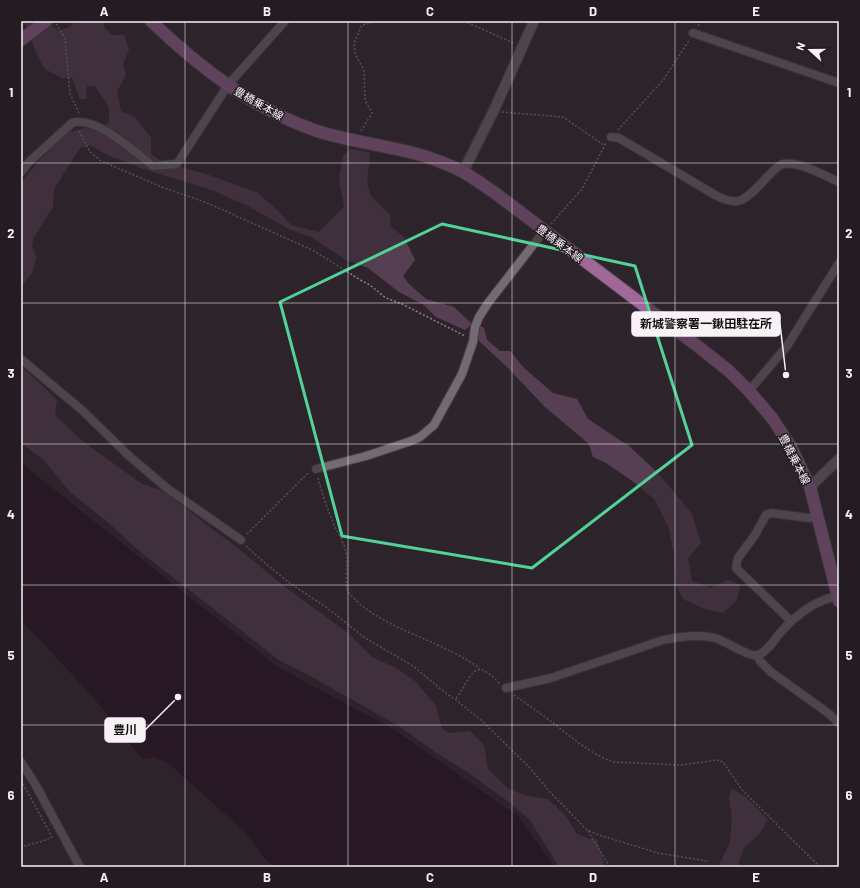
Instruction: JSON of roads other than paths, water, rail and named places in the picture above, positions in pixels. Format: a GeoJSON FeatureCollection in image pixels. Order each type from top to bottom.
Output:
{"type":"FeatureCollection","features":[{"type":"Feature","properties":{"kind":"main road"},"geometry":{"type":"LineString","coordinates":[[21,40],[46,21]]}},
{"type":"Feature","properties":{"kind":"main road","name":"豊橋乗本線"},"geometry":{"type":"LineString","coordinates":[[151,21],[170,39],[228,85],[258,105],[318,131],[418,154],[463,172],[495,193],[729,371],[749,391],[772,418],[791,447],[810,487],[838,598]]}},
{"type":"Feature","properties":{"kind":"street"},"geometry":{"type":"LineString","coordinates":[[21,172],[29,162],[72,123],[78,121],[92,124],[120,140],[153,166],[177,164],[228,85],[285,21]]}},
{"type":"Feature","properties":{"kind":"street"},"geometry":{"type":"LineString","coordinates":[[463,172],[495,108],[534,21]]}},
{"type":"Feature","properties":{"kind":"street"},"geometry":{"type":"LineString","coordinates":[[693,34],[839,83]]}},
{"type":"Feature","properties":{"kind":"street"},"geometry":{"type":"LineString","coordinates":[[611,138],[618,138],[717,196],[727,200],[737,201],[747,197],[782,164],[792,164],[803,167],[839,182]]}},
{"type":"Feature","properties":{"kind":"street"},"geometry":{"type":"LineString","coordinates":[[316,469],[366,456],[420,437],[434,425],[462,374],[473,342],[479,317],[488,303],[544,231]]}},
{"type":"Feature","properties":{"kind":"street"},"geometry":{"type":"LineString","coordinates":[[749,391],[787,346],[839,263]]}},
{"type":"Feature","properties":{"kind":"street"},"geometry":{"type":"LineString","coordinates":[[21,359],[83,411],[128,455],[168,489],[241,540]]}},
{"type":"Feature","properties":{"kind":"street"},"geometry":{"type":"LineString","coordinates":[[810,487],[839,459]]}},
{"type":"Feature","properties":{"kind":"street"},"geometry":{"type":"LineString","coordinates":[[791,621],[736,568],[738,558],[755,535],[766,515],[771,513],[809,518],[818,516]]}},
{"type":"Feature","properties":{"kind":"street"},"geometry":{"type":"LineString","coordinates":[[506,688],[551,678],[663,640],[683,637],[700,636],[717,639],[750,655],[757,655],[767,648],[791,621],[808,607],[830,597],[838,598]]}},
{"type":"Feature","properties":{"kind":"street"},"geometry":{"type":"LineString","coordinates":[[757,655],[760,661],[771,672],[828,713],[839,723]]}},
{"type":"Feature","properties":{"kind":"street"},"geometry":{"type":"LineString","coordinates":[[21,762],[34,782],[80,867]]}},
{"type":"Feature","properties":{"kind":"place","name":"新城警察署一鍬田駐在所"},"geometry":{"type":"Point","coordinates":[786,375]}},
{"type":"Feature","properties":{"kind":"place","name":"豊川"},"geometry":{"type":"Point","coordinates":[178,697]}}]}
